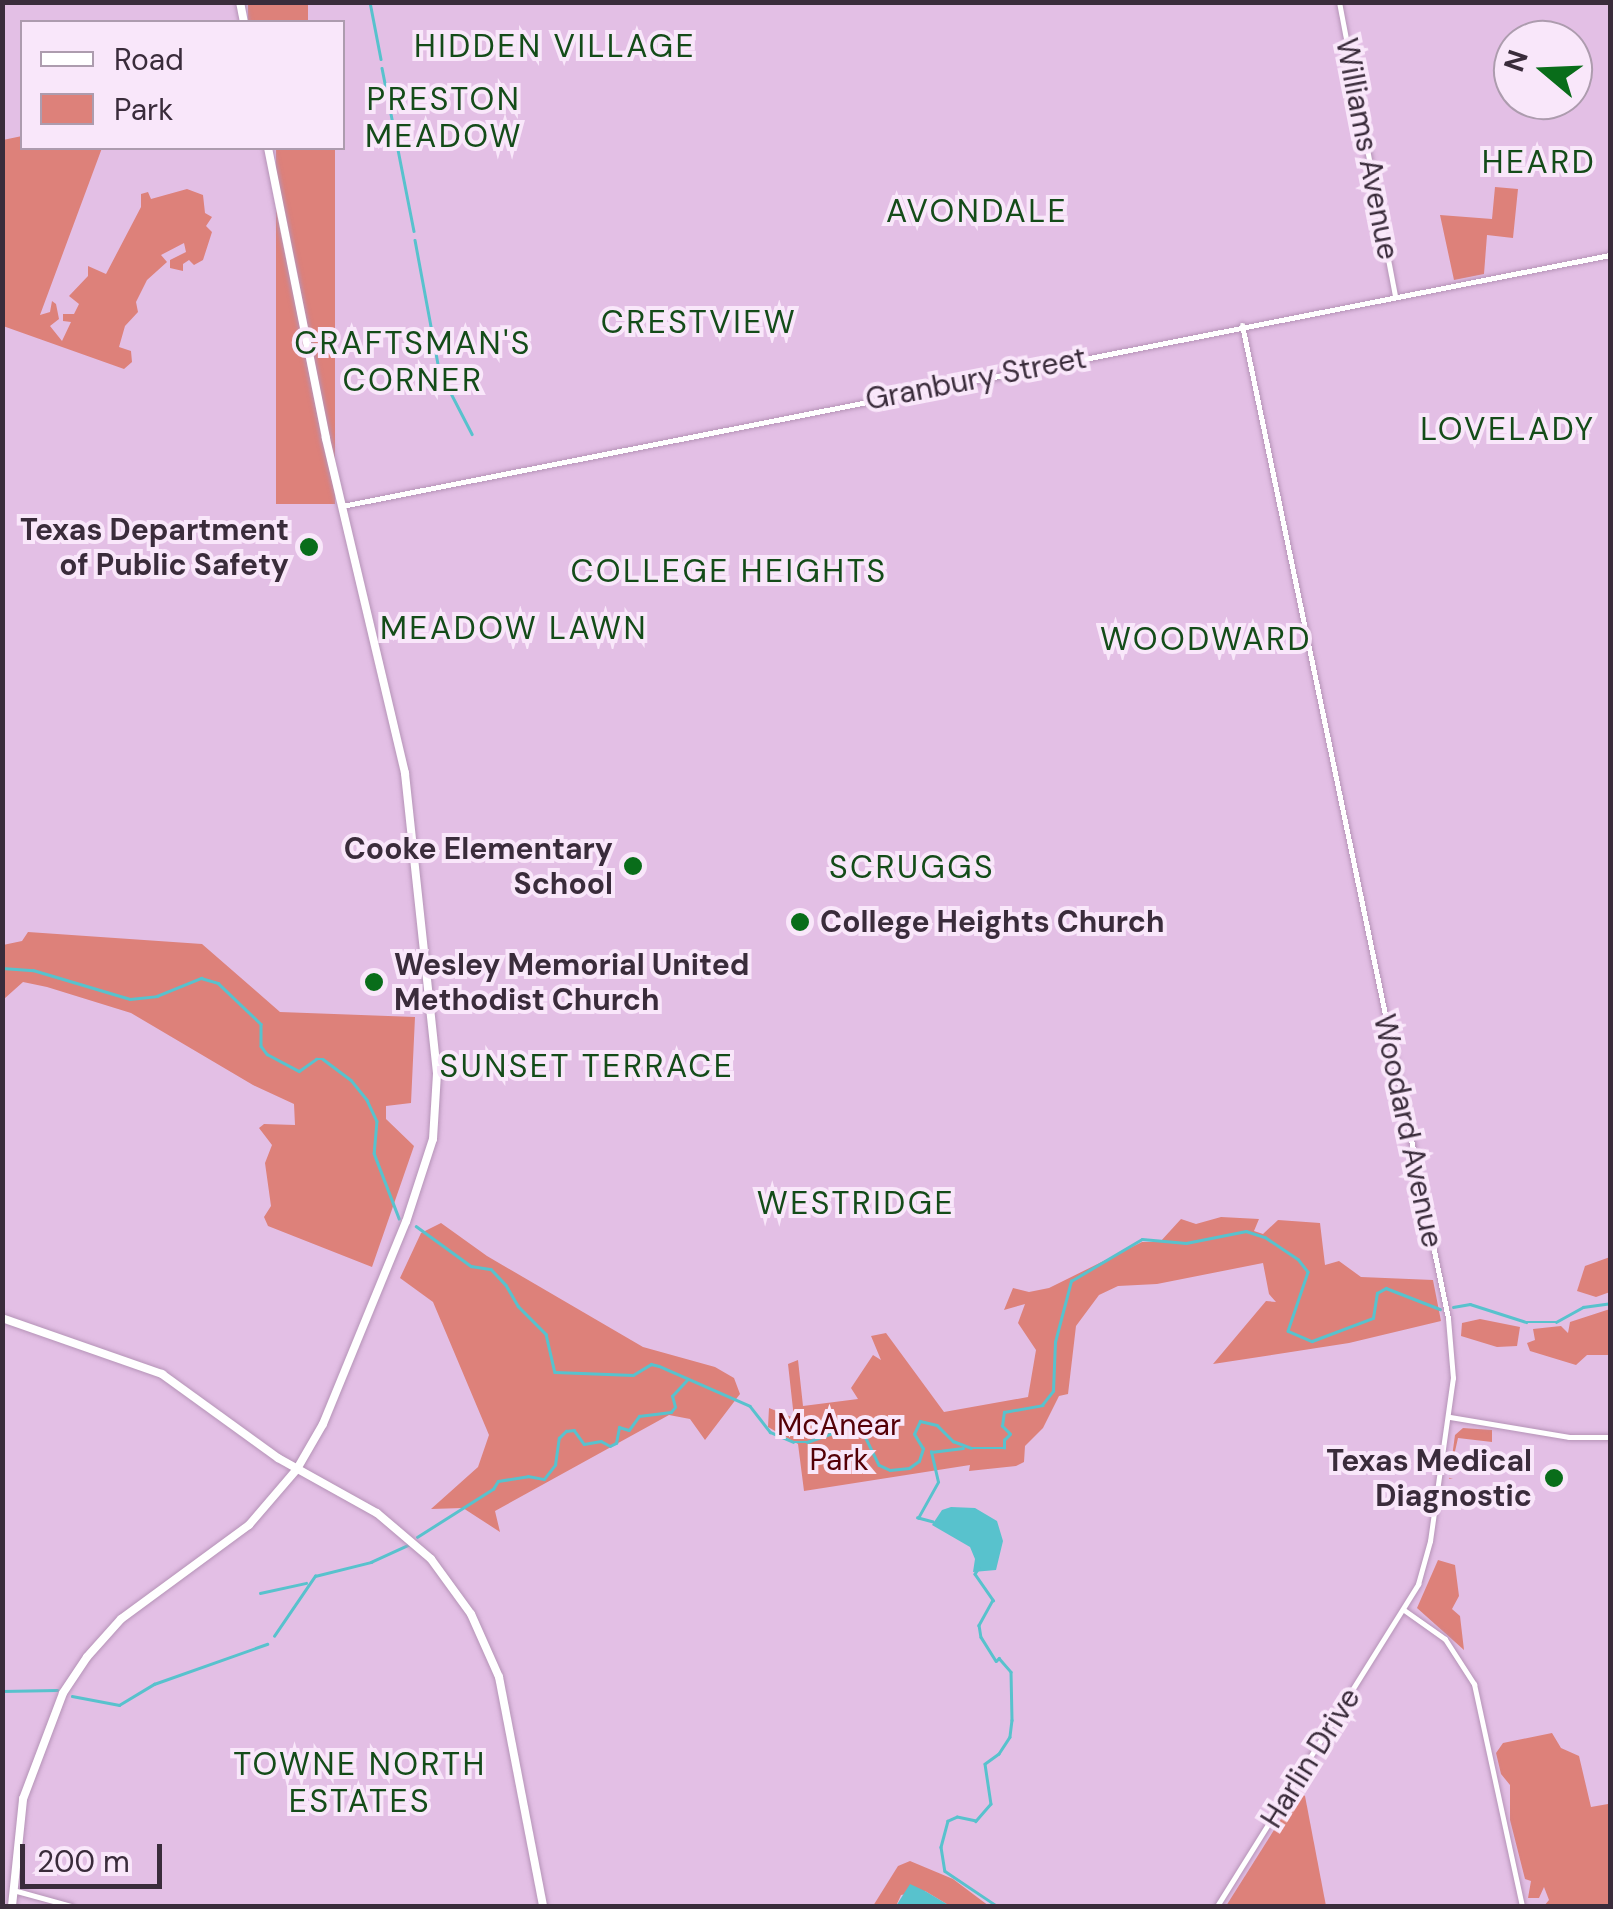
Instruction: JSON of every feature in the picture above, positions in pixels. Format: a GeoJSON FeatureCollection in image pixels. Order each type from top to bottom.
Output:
{"type":"FeatureCollection","features":[{"type":"Feature","properties":{"kind":"main road"},"geometry":{"type":"LineString","coordinates":[[12,1906],[18,1830],[28,1784],[56,1708],[77,1671],[121,1618],[249,1525],[297,1470],[323,1424],[415,1202],[433,1139],[437,1099],[405,773],[342,506],[268,150]]}},
{"type":"Feature","properties":{"kind":"main road"},"geometry":{"type":"LineString","coordinates":[[2,1318],[162,1374],[297,1470],[364,1505],[413,1541],[442,1572],[472,1614],[504,1692],[542,1906]]}},
{"type":"Feature","properties":{"kind":"street","name":"Williams Avenue"},"geometry":{"type":"LineString","coordinates":[[1340,2],[1395,296]]}},
{"type":"Feature","properties":{"kind":"street","name":"Granbury Street"},"geometry":{"type":"LineString","coordinates":[[342,506],[1610,254]]}},
{"type":"Feature","properties":{"kind":"street","name":"Woodard Avenue"},"geometry":{"type":"LineString","coordinates":[[1242,325],[1448,1318],[1453,1366],[1450,1416],[1427,1557],[1404,1610]]}},
{"type":"Feature","properties":{"kind":"street"},"geometry":{"type":"LineString","coordinates":[[1450,1416],[1569,1438],[1610,1437]]}},
{"type":"Feature","properties":{"kind":"street"},"geometry":{"type":"LineString","coordinates":[[1404,1610],[1444,1639],[1474,1684],[1522,1906]]}},
{"type":"Feature","properties":{"kind":"street","name":"Harlin Drive"},"geometry":{"type":"LineString","coordinates":[[1217,1906],[1404,1610]]}},
{"type":"Feature","properties":{"kind":"street"},"geometry":{"type":"LineString","coordinates":[[13,1890],[71,1906]]}},
{"type":"Feature","properties":{"kind":"green space"},"geometry":{"type":"Polygon","coordinates":[[[248,3],[308,3],[308,20],[248,20],[248,3]]]}},
{"type":"Feature","properties":{"kind":"green space"},"geometry":{"type":"Polygon","coordinates":[[[20,136],[20,150],[101,150],[40,315],[50,312],[52,301],[56,304],[59,319],[50,326],[62,341],[71,322],[63,321],[63,314],[74,314],[79,304],[69,296],[88,276],[88,266],[106,274],[141,207],[141,194],[148,192],[151,199],[187,189],[203,195],[205,213],[212,217],[206,226],[212,232],[203,260],[194,265],[189,260],[183,264],[183,271],[170,268],[170,260],[186,252],[184,243],[161,255],[167,262],[147,280],[136,302],[138,312],[125,326],[119,347],[131,351],[132,362],[124,369],[3,326],[3,140],[20,136]]]}},
{"type":"Feature","properties":{"kind":"green space"},"geometry":{"type":"Polygon","coordinates":[[[276,150],[335,150],[335,504],[276,504],[276,150]]]}},
{"type":"Feature","properties":{"kind":"green space"},"geometry":{"type":"Polygon","coordinates":[[[1495,187],[1518,189],[1513,238],[1487,235],[1484,274],[1454,280],[1440,215],[1492,219],[1495,187]]]}},
{"type":"Feature","properties":{"kind":"green space"},"geometry":{"type":"Polygon","coordinates":[[[28,932],[202,944],[280,1012],[415,1017],[411,1103],[386,1106],[386,1119],[414,1146],[372,1267],[268,1226],[264,1217],[271,1206],[265,1163],[272,1145],[259,1128],[264,1124],[295,1125],[294,1104],[253,1085],[131,1013],[47,987],[23,982],[4,999],[3,1022],[3,945],[22,941],[28,932]]]}},
{"type":"Feature","properties":{"kind":"green space","name":"McAnear Park"},"geometry":{"type":"Polygon","coordinates":[[[1221,1217],[1259,1219],[1254,1231],[1263,1234],[1278,1220],[1320,1223],[1325,1265],[1339,1261],[1361,1277],[1433,1280],[1441,1321],[1349,1343],[1213,1364],[1266,1301],[1276,1302],[1269,1294],[1263,1263],[1157,1284],[1118,1286],[1099,1295],[1076,1326],[1068,1394],[1059,1396],[1043,1428],[1025,1446],[1024,1462],[1016,1466],[969,1471],[970,1465],[804,1491],[798,1444],[768,1427],[769,1408],[794,1418],[788,1364],[798,1360],[803,1406],[858,1399],[851,1388],[873,1355],[881,1360],[871,1336],[886,1333],[944,1412],[1028,1397],[1036,1350],[1018,1323],[1025,1304],[1004,1310],[1013,1288],[1029,1292],[1049,1288],[1142,1242],[1160,1242],[1181,1219],[1196,1224],[1221,1217]]]}},
{"type":"Feature","properties":{"kind":"green space"},"geometry":{"type":"Polygon","coordinates":[[[441,1223],[487,1256],[643,1347],[715,1367],[734,1378],[740,1394],[705,1440],[690,1419],[669,1415],[495,1511],[500,1532],[463,1508],[431,1509],[478,1467],[489,1435],[433,1302],[400,1278],[421,1233],[441,1223]]]}},
{"type":"Feature","properties":{"kind":"green space"},"geometry":{"type":"Polygon","coordinates":[[[1610,1257],[1610,1292],[1596,1297],[1577,1291],[1585,1266],[1610,1257]]]}},
{"type":"Feature","properties":{"kind":"green space"},"geometry":{"type":"Polygon","coordinates":[[[1610,1309],[1610,1355],[1587,1355],[1576,1365],[1530,1351],[1527,1343],[1535,1340],[1533,1329],[1561,1326],[1568,1333],[1570,1322],[1610,1309]]]}},
{"type":"Feature","properties":{"kind":"green space"},"geometry":{"type":"Polygon","coordinates":[[[1480,1319],[1520,1327],[1517,1346],[1497,1347],[1461,1336],[1462,1323],[1480,1319]]]}},
{"type":"Feature","properties":{"kind":"green space"},"geometry":{"type":"Polygon","coordinates":[[[1463,1428],[1492,1430],[1492,1442],[1458,1438],[1449,1476],[1455,1435],[1463,1428]]]}},
{"type":"Feature","properties":{"kind":"green space"},"geometry":{"type":"Polygon","coordinates":[[[1438,1560],[1455,1565],[1459,1596],[1452,1609],[1460,1616],[1464,1650],[1417,1608],[1438,1560]]]}},
{"type":"Feature","properties":{"kind":"green space"},"geometry":{"type":"Polygon","coordinates":[[[1552,1733],[1561,1748],[1579,1756],[1591,1807],[1608,1804],[1610,1809],[1610,1906],[1544,1906],[1549,1900],[1544,1887],[1539,1898],[1528,1898],[1531,1881],[1525,1879],[1510,1820],[1510,1785],[1501,1774],[1496,1753],[1503,1743],[1552,1733]]]}},
{"type":"Feature","properties":{"kind":"green space"},"geometry":{"type":"Polygon","coordinates":[[[1298,1792],[1305,1796],[1326,1906],[1226,1906],[1298,1792]]]}},
{"type":"Feature","properties":{"kind":"green space"},"geometry":{"type":"Polygon","coordinates":[[[910,1861],[953,1879],[989,1906],[950,1906],[925,1891],[901,1895],[896,1906],[873,1906],[898,1866],[910,1861]]]}},
{"type":"Feature","properties":{"kind":"shaded area"},"geometry":{"type":"Polygon","coordinates":[[[975,1508],[997,1521],[1003,1541],[996,1570],[973,1572],[975,1559],[970,1547],[932,1525],[942,1510],[975,1508]]]}},
{"type":"Feature","properties":{"kind":"shaded area"},"geometry":{"type":"Polygon","coordinates":[[[910,1884],[925,1891],[950,1906],[896,1906],[910,1884]]]}},
{"type":"Feature","properties":{"kind":"waterway"},"geometry":{"type":"LineString","coordinates":[[370,2],[381,59]]}},
{"type":"Feature","properties":{"kind":"waterway"},"geometry":{"type":"LineString","coordinates":[[382,68],[414,231]]}},
{"type":"Feature","properties":{"kind":"waterway"},"geometry":{"type":"LineString","coordinates":[[415,240],[439,370],[472,434]]}},
{"type":"Feature","properties":{"kind":"waterway"},"geometry":{"type":"LineString","coordinates":[[2,968],[33,970],[130,999],[157,996],[201,978],[218,983],[261,1024],[261,1046],[267,1054],[299,1071],[316,1059],[323,1059],[351,1080],[367,1100],[377,1121],[374,1153],[399,1218]]}},
{"type":"Feature","properties":{"kind":"waterway"},"geometry":{"type":"LineString","coordinates":[[416,1226],[471,1266],[491,1269],[518,1306],[546,1334],[555,1372],[633,1375],[651,1364],[659,1366],[750,1406],[770,1432],[793,1442],[807,1442],[850,1427],[861,1428],[879,1465],[890,1470],[909,1468],[919,1461],[923,1449],[914,1434],[920,1421],[937,1425],[953,1441],[971,1448],[1004,1448],[1004,1440],[1010,1434],[1002,1426],[1004,1412],[1042,1405],[1053,1391],[1055,1342],[1071,1281],[1142,1239],[1186,1243],[1246,1231],[1265,1237],[1298,1259],[1308,1272],[1288,1331],[1312,1341],[1373,1318],[1377,1293],[1386,1288],[1440,1309]]}},
{"type":"Feature","properties":{"kind":"waterway"},"geometry":{"type":"LineString","coordinates":[[1453,1307],[1470,1304],[1526,1322],[1556,1322],[1583,1307],[1610,1303]]}},
{"type":"Feature","properties":{"kind":"waterway"},"geometry":{"type":"LineString","coordinates":[[417,1537],[493,1489],[498,1481],[528,1476],[544,1479],[555,1465],[559,1438],[566,1431],[574,1430],[584,1444],[601,1441],[610,1446],[616,1443],[619,1427],[629,1430],[639,1416],[671,1412],[675,1407],[672,1396],[688,1379]]}},
{"type":"Feature","properties":{"kind":"waterway"},"geometry":{"type":"LineString","coordinates":[[933,1522],[918,1518],[938,1482],[931,1452],[963,1448]]}},
{"type":"Feature","properties":{"kind":"waterway"},"geometry":{"type":"LineString","coordinates":[[274,1636],[315,1576],[371,1562],[408,1545]]}},
{"type":"Feature","properties":{"kind":"waterway"},"geometry":{"type":"LineString","coordinates":[[979,1568],[975,1574],[993,1600],[979,1625],[981,1637],[996,1661],[999,1658],[1011,1672],[1010,1737],[999,1754],[985,1764],[991,1804],[976,1821],[957,1817],[948,1821],[941,1847],[945,1871],[997,1906]]}},
{"type":"Feature","properties":{"kind":"waterway"},"geometry":{"type":"LineString","coordinates":[[260,1593],[306,1583]]}},
{"type":"Feature","properties":{"kind":"waterway"},"geometry":{"type":"LineString","coordinates":[[72,1696],[119,1705],[154,1684],[267,1644]]}},
{"type":"Feature","properties":{"kind":"waterway"},"geometry":{"type":"LineString","coordinates":[[2,1691],[57,1690]]}},
{"type":"Feature","properties":{"kind":"place","name":"Texas Department of Public Safety"},"geometry":{"type":"Point","coordinates":[309,547]}},
{"type":"Feature","properties":{"kind":"place","name":"Cooke Elementary School"},"geometry":{"type":"Point","coordinates":[633,866]}},
{"type":"Feature","properties":{"kind":"place","name":"College Heights Church"},"geometry":{"type":"Point","coordinates":[800,922]}},
{"type":"Feature","properties":{"kind":"place","name":"Wesley Memorial United Methodist Church"},"geometry":{"type":"Point","coordinates":[374,982]}},
{"type":"Feature","properties":{"kind":"place","name":"Texas Medical Diagnostic"},"geometry":{"type":"Point","coordinates":[1554,1478]}},
{"type":"Feature","properties":{"kind":"district","name":"HIDDEN VILLAGE"},"geometry":{"type":"Point","coordinates":[555,46]}},
{"type":"Feature","properties":{"kind":"district","name":"PRESTON MEADOW"},"geometry":{"type":"Point","coordinates":[444,118]}},
{"type":"Feature","properties":{"kind":"district","name":"HEARD"},"geometry":{"type":"Point","coordinates":[1539,162]}},
{"type":"Feature","properties":{"kind":"district","name":"AVONDALE"},"geometry":{"type":"Point","coordinates":[977,211]}},
{"type":"Feature","properties":{"kind":"district","name":"CRESTVIEW"},"geometry":{"type":"Point","coordinates":[699,322]}},
{"type":"Feature","properties":{"kind":"district","name":"CRAFTSMAN'S CORNER"},"geometry":{"type":"Point","coordinates":[413,362]}},
{"type":"Feature","properties":{"kind":"district","name":"LOVELADY"},"geometry":{"type":"Point","coordinates":[1508,429]}},
{"type":"Feature","properties":{"kind":"district","name":"COLLEGE HEIGHTS"},"geometry":{"type":"Point","coordinates":[729,571]}},
{"type":"Feature","properties":{"kind":"district","name":"MEADOW LAWN"},"geometry":{"type":"Point","coordinates":[514,628]}},
{"type":"Feature","properties":{"kind":"district","name":"WOODWARD"},"geometry":{"type":"Point","coordinates":[1206,639]}},
{"type":"Feature","properties":{"kind":"district","name":"SCRUGGS"},"geometry":{"type":"Point","coordinates":[912,867]}},
{"type":"Feature","properties":{"kind":"district","name":"SUNSET TERRACE"},"geometry":{"type":"Point","coordinates":[587,1066]}},
{"type":"Feature","properties":{"kind":"district","name":"WESTRIDGE"},"geometry":{"type":"Point","coordinates":[856,1203]}},
{"type":"Feature","properties":{"kind":"district","name":"TOWNE NORTH ESTATES"},"geometry":{"type":"Point","coordinates":[360,1784]}}]}
